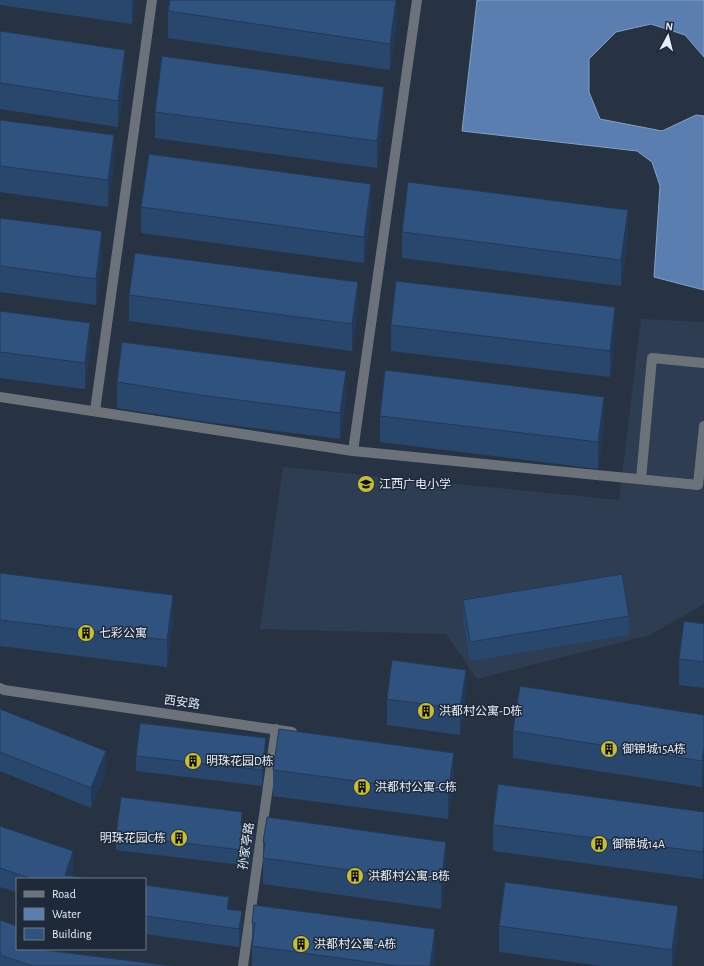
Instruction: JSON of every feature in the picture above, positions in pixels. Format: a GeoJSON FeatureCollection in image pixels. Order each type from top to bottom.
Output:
{"type":"FeatureCollection","features":[{"type":"Feature","properties":{"kind":"street"},"geometry":{"type":"LineString","coordinates":[[95,411],[152,0]]}},
{"type":"Feature","properties":{"kind":"street"},"geometry":{"type":"LineString","coordinates":[[353,451],[417,0]]}},
{"type":"Feature","properties":{"kind":"street"},"geometry":{"type":"LineString","coordinates":[[641,479],[652,358],[704,363]]}},
{"type":"Feature","properties":{"kind":"street"},"geometry":{"type":"LineString","coordinates":[[0,397],[353,451],[698,485],[704,426]]}},
{"type":"Feature","properties":{"kind":"street","name":"西安路"},"geometry":{"type":"LineString","coordinates":[[0,688],[4,690],[299,733]]}},
{"type":"Feature","properties":{"kind":"street","name":"孙家亭路"},"geometry":{"type":"LineString","coordinates":[[243,966],[276,729]]}},
{"type":"Feature","properties":{"kind":"shaded area","name":"江西广电小学"},"geometry":{"type":"Polygon","coordinates":[[[641,319],[704,322],[704,604],[650,635],[477,679],[446,634],[260,629],[283,467],[619,500],[641,319]]]}},
{"type":"Feature","properties":{"kind":"water"},"geometry":{"type":"Polygon","coordinates":[[[477,0],[704,0],[704,57],[685,35],[651,24],[616,32],[589,59],[589,92],[600,119],[662,131],[696,115],[704,116],[704,290],[654,277],[660,186],[652,162],[637,151],[462,131],[477,0]]]}},
{"type":"Feature","properties":{"kind":"building"},"geometry":{"type":"Polygon","coordinates":[[[170,0],[396,0],[390,44],[168,11],[170,0]]]}},
{"type":"Feature","properties":{"kind":"building"},"geometry":{"type":"Polygon","coordinates":[[[0,31],[125,50],[118,101],[0,83],[0,31]]]}},
{"type":"Feature","properties":{"kind":"building"},"geometry":{"type":"Polygon","coordinates":[[[162,56],[384,87],[377,141],[155,112],[162,56]]]}},
{"type":"Feature","properties":{"kind":"building"},"geometry":{"type":"Polygon","coordinates":[[[0,120],[114,135],[108,180],[0,166],[0,120]]]}},
{"type":"Feature","properties":{"kind":"building"},"geometry":{"type":"Polygon","coordinates":[[[149,154],[371,184],[364,237],[141,207],[149,154]]]}},
{"type":"Feature","properties":{"kind":"building"},"geometry":{"type":"Polygon","coordinates":[[[408,182],[628,210],[621,260],[402,232],[408,182]]]}},
{"type":"Feature","properties":{"kind":"building"},"geometry":{"type":"Polygon","coordinates":[[[0,218],[102,231],[96,279],[0,266],[0,218]]]}},
{"type":"Feature","properties":{"kind":"building"},"geometry":{"type":"Polygon","coordinates":[[[135,253],[358,282],[352,324],[129,295],[135,253]]]}},
{"type":"Feature","properties":{"kind":"building"},"geometry":{"type":"Polygon","coordinates":[[[396,281],[615,307],[610,351],[391,325],[396,281]]]}},
{"type":"Feature","properties":{"kind":"building"},"geometry":{"type":"Polygon","coordinates":[[[0,311],[90,323],[85,363],[0,352],[0,311]]]}},
{"type":"Feature","properties":{"kind":"building"},"geometry":{"type":"Polygon","coordinates":[[[122,342],[346,371],[340,413],[200,395],[117,382],[122,342]]]}},
{"type":"Feature","properties":{"kind":"building"},"geometry":{"type":"Polygon","coordinates":[[[385,370],[604,397],[598,442],[380,416],[385,370]]]}},
{"type":"Feature","properties":{"kind":"building"},"geometry":{"type":"Polygon","coordinates":[[[0,573],[173,595],[167,640],[0,620],[0,573]]]}},
{"type":"Feature","properties":{"kind":"building"},"geometry":{"type":"Polygon","coordinates":[[[622,574],[629,616],[470,642],[463,600],[622,574]]]}},
{"type":"Feature","properties":{"kind":"building"},"geometry":{"type":"Polygon","coordinates":[[[684,621],[704,624],[704,662],[679,659],[684,621]]]}},
{"type":"Feature","properties":{"kind":"building"},"geometry":{"type":"Polygon","coordinates":[[[392,660],[466,670],[460,709],[387,699],[392,660]]]}},
{"type":"Feature","properties":{"kind":"building"},"geometry":{"type":"Polygon","coordinates":[[[520,686],[704,715],[704,748],[702,761],[513,731],[520,686]]]}},
{"type":"Feature","properties":{"kind":"building"},"geometry":{"type":"Polygon","coordinates":[[[0,709],[106,751],[91,788],[0,752],[0,709]]]}},
{"type":"Feature","properties":{"kind":"building"},"geometry":{"type":"Polygon","coordinates":[[[140,723],[266,738],[262,770],[136,756],[140,723]]]}},
{"type":"Feature","properties":{"kind":"building"},"geometry":{"type":"Polygon","coordinates":[[[279,729],[454,753],[448,793],[273,770],[279,729]]]}},
{"type":"Feature","properties":{"kind":"building"},"geometry":{"type":"Polygon","coordinates":[[[498,784],[704,812],[703,852],[493,825],[498,784]]]}},
{"type":"Feature","properties":{"kind":"building"},"geometry":{"type":"Polygon","coordinates":[[[121,797],[242,812],[241,825],[254,827],[250,851],[116,835],[121,797]]]}},
{"type":"Feature","properties":{"kind":"building"},"geometry":{"type":"Polygon","coordinates":[[[267,817],[446,842],[441,883],[263,858],[265,842],[263,842],[267,817]]]}},
{"type":"Feature","properties":{"kind":"building"},"geometry":{"type":"Polygon","coordinates":[[[0,826],[73,851],[65,875],[88,878],[29,878],[0,868],[0,826]]]}},
{"type":"Feature","properties":{"kind":"building"},"geometry":{"type":"Polygon","coordinates":[[[505,882],[678,906],[672,950],[499,926],[505,882]]]}},
{"type":"Feature","properties":{"kind":"building"},"geometry":{"type":"Polygon","coordinates":[[[146,885],[229,897],[227,909],[242,911],[239,929],[146,916],[146,885]]]}},
{"type":"Feature","properties":{"kind":"building"},"geometry":{"type":"Polygon","coordinates":[[[254,905],[435,929],[430,966],[397,966],[252,946],[255,923],[252,923],[254,905]]]}},
{"type":"Feature","properties":{"kind":"building"},"geometry":{"type":"Polygon","coordinates":[[[0,920],[16,926],[16,950],[44,950],[172,966],[33,966],[0,955],[0,920]]]}},
{"type":"Feature","properties":{"kind":"place","name":"江西广电小学"},"geometry":{"type":"Point","coordinates":[366,484]}},
{"type":"Feature","properties":{"kind":"place","name":"七彩公寓"},"geometry":{"type":"Point","coordinates":[86,633]}},
{"type":"Feature","properties":{"kind":"place","name":"洪都村公寓-D栋"},"geometry":{"type":"Point","coordinates":[426,711]}},
{"type":"Feature","properties":{"kind":"place","name":"御锦城15A栋"},"geometry":{"type":"Point","coordinates":[609,749]}},
{"type":"Feature","properties":{"kind":"place","name":"明珠花园D栋"},"geometry":{"type":"Point","coordinates":[193,761]}},
{"type":"Feature","properties":{"kind":"place","name":"洪都村公寓-C栋"},"geometry":{"type":"Point","coordinates":[362,787]}},
{"type":"Feature","properties":{"kind":"place","name":"明珠花园C栋"},"geometry":{"type":"Point","coordinates":[179,838]}},
{"type":"Feature","properties":{"kind":"place","name":"御锦城14A"},"geometry":{"type":"Point","coordinates":[599,844]}},
{"type":"Feature","properties":{"kind":"place","name":"洪都村公寓-B栋"},"geometry":{"type":"Point","coordinates":[355,876]}},
{"type":"Feature","properties":{"kind":"place","name":"洪都村公寓-A栋"},"geometry":{"type":"Point","coordinates":[301,944]}}]}
